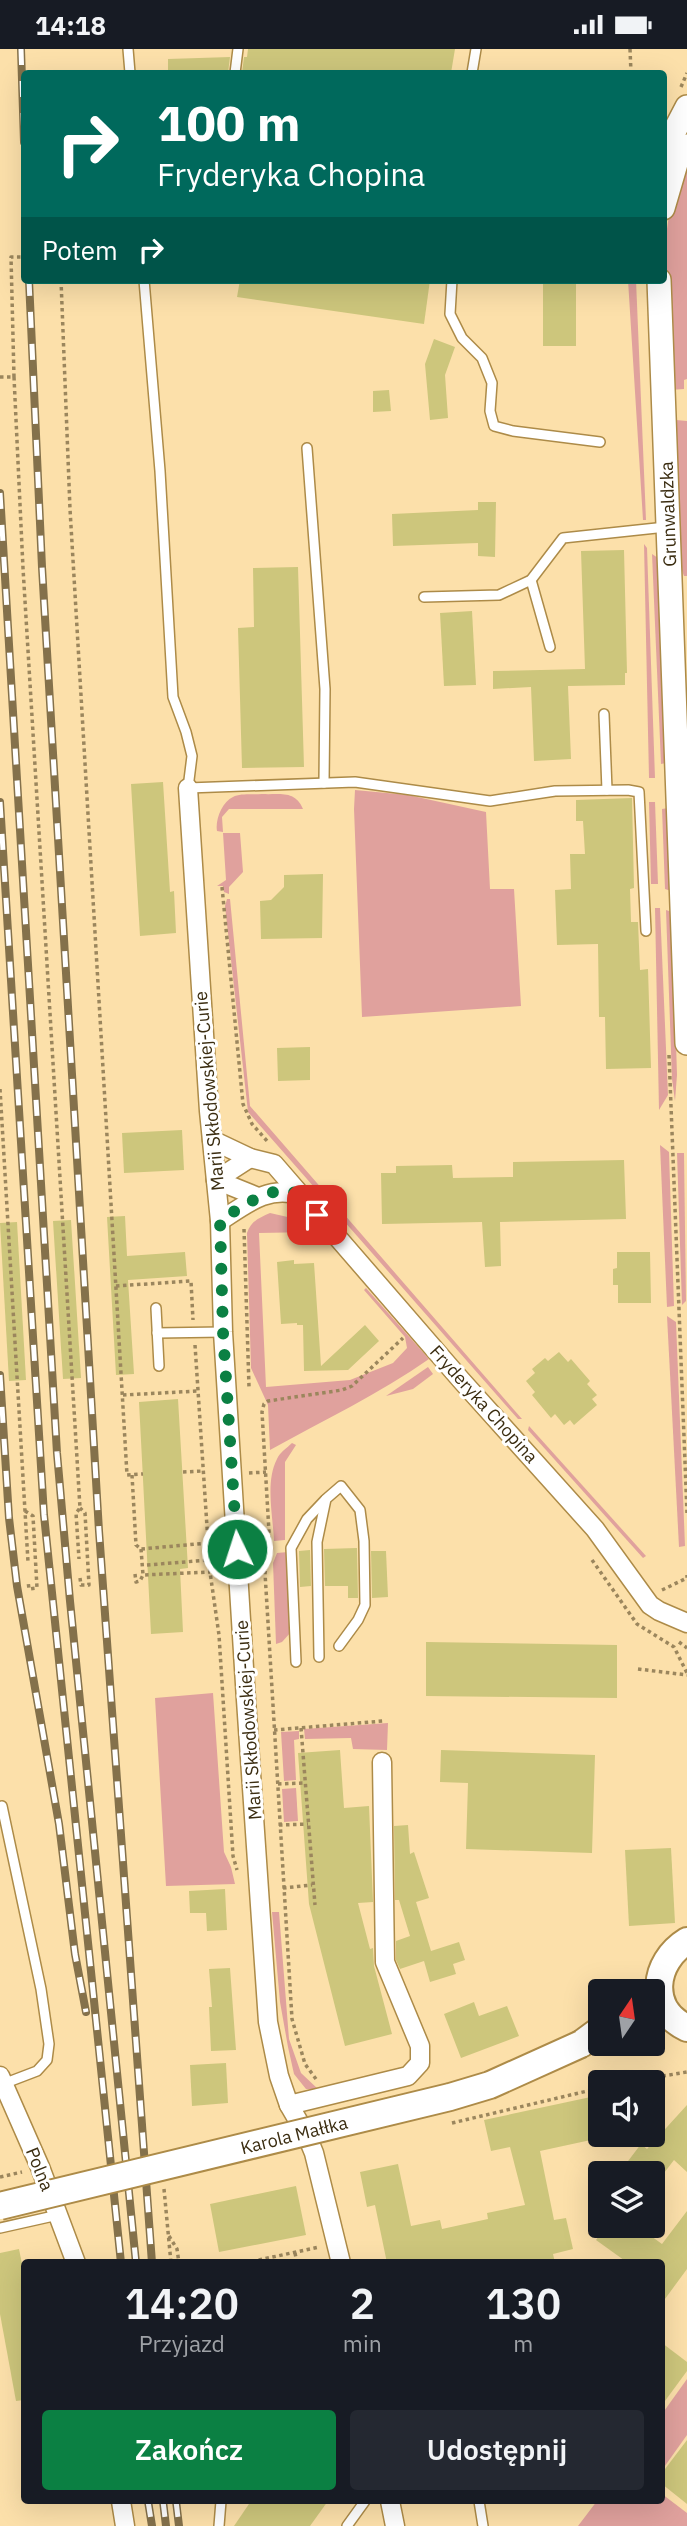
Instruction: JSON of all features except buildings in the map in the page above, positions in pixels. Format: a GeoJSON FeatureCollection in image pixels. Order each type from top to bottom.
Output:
{"type":"FeatureCollection","features":[{"type":"Feature","properties":{"kind":"main road"},"geometry":{"type":"LineString","coordinates":[[658,1979],[666,1959],[676,1947],[687,1941]]}},
{"type":"Feature","properties":{"kind":"main road","name":"Karola Małłka"},"geometry":{"type":"LineString","coordinates":[[0,2206],[450,2097],[490,2085],[588,2040]]}},
{"type":"Feature","properties":{"kind":"street"},"geometry":{"type":"LineString","coordinates":[[667,145],[687,107]]}},
{"type":"Feature","properties":{"kind":"street"},"geometry":{"type":"LineString","coordinates":[[667,194],[677,160],[687,146]]}},
{"type":"Feature","properties":{"kind":"street","name":"Grunwaldzka"},"geometry":{"type":"LineString","coordinates":[[659,284],[687,1043]]}},
{"type":"Feature","properties":{"kind":"street","name":"Marii Skłodowskiej-Curie"},"geometry":{"type":"LineString","coordinates":[[188,788],[220,1221],[223,1332],[268,2022],[279,2077],[289,2105],[314,2153],[340,2259]]}},
{"type":"Feature","properties":{"kind":"street","name":"Fryderyka Chopina"},"geometry":{"type":"LineString","coordinates":[[212,1140],[250,1158],[274,1164],[595,1529],[650,1605],[687,1623]]}},
{"type":"Feature","properties":{"kind":"street"},"geometry":{"type":"LineString","coordinates":[[216,1180],[250,1158]]}},
{"type":"Feature","properties":{"kind":"street"},"geometry":{"type":"LineString","coordinates":[[216,1180],[258,1197]]}},
{"type":"Feature","properties":{"kind":"street"},"geometry":{"type":"LineString","coordinates":[[220,1221],[258,1197],[284,1190],[299,1195]]}},
{"type":"Feature","properties":{"kind":"street"},"geometry":{"type":"LineString","coordinates":[[667,1613],[687,1611]]}},
{"type":"Feature","properties":{"kind":"street"},"geometry":{"type":"LineString","coordinates":[[289,2105],[408,2076],[420,2063],[422,2055],[386,1962],[382,1762]]}},
{"type":"Feature","properties":{"kind":"street","name":"Polna"},"geometry":{"type":"LineString","coordinates":[[2,2080],[74,2259]]}},
{"type":"Feature","properties":{"kind":"street"},"geometry":{"type":"LineString","coordinates":[[121,2504],[125,2526]]}},
{"type":"Feature","properties":{"kind":"street"},"geometry":{"type":"LineString","coordinates":[[391,2504],[395,2526]]}},
{"type":"Feature","properties":{"kind":"lane"},"geometry":{"type":"LineString","coordinates":[[128,49],[130,70]]}},
{"type":"Feature","properties":{"kind":"lane"},"geometry":{"type":"LineString","coordinates":[[235,70],[238,49]]}},
{"type":"Feature","properties":{"kind":"lane"},"geometry":{"type":"LineString","coordinates":[[472,70],[476,49]]}},
{"type":"Feature","properties":{"kind":"lane"},"geometry":{"type":"LineString","coordinates":[[144,284],[160,471],[173,697],[192,756],[188,788],[355,782],[490,801],[555,791],[628,789],[639,792],[646,930]]}},
{"type":"Feature","properties":{"kind":"lane"},"geometry":{"type":"LineString","coordinates":[[452,284],[450,314],[462,338],[482,358],[492,383],[490,411],[494,426],[600,442]]}},
{"type":"Feature","properties":{"kind":"lane"},"geometry":{"type":"LineString","coordinates":[[307,447],[325,689],[324,783]]}},
{"type":"Feature","properties":{"kind":"lane"},"geometry":{"type":"LineString","coordinates":[[424,597],[499,595],[531,580],[563,538],[668,527]]}},
{"type":"Feature","properties":{"kind":"lane"},"geometry":{"type":"LineString","coordinates":[[531,580],[550,647]]}},
{"type":"Feature","properties":{"kind":"lane"},"geometry":{"type":"LineString","coordinates":[[604,714],[607,790]]}},
{"type":"Feature","properties":{"kind":"lane"},"geometry":{"type":"LineString","coordinates":[[156,1308],[159,1366]]}},
{"type":"Feature","properties":{"kind":"lane"},"geometry":{"type":"LineString","coordinates":[[157,1333],[223,1332]]}},
{"type":"Feature","properties":{"kind":"lane"},"geometry":{"type":"LineString","coordinates":[[296,1662],[291,1548],[307,1519],[341,1486],[360,1510],[364,1541],[365,1605],[358,1620],[339,1646]]}},
{"type":"Feature","properties":{"kind":"lane"},"geometry":{"type":"LineString","coordinates":[[319,1657],[317,1542],[326,1499]]}},
{"type":"Feature","properties":{"kind":"lane"},"geometry":{"type":"LineString","coordinates":[[2,1806],[41,1989],[49,2044],[47,2060],[37,2071],[2,2080]]}},
{"type":"Feature","properties":{"kind":"lane"},"geometry":{"type":"LineString","coordinates":[[0,2228],[58,2215]]}},
{"type":"Feature","properties":{"kind":"lane"},"geometry":{"type":"LineString","coordinates":[[219,2526],[221,2504]]}},
{"type":"Feature","properties":{"kind":"lane"},"geometry":{"type":"LineString","coordinates":[[347,2526],[363,2504]]}},
{"type":"Feature","properties":{"kind":"lane"},"geometry":{"type":"LineString","coordinates":[[479,2504],[483,2526]]}},
{"type":"Feature","properties":{"kind":"path"},"geometry":{"type":"LineString","coordinates":[[630,49],[631,70]]}},
{"type":"Feature","properties":{"kind":"path"},"geometry":{"type":"LineString","coordinates":[[21,257],[11,257],[14,377],[24,596],[80,1508],[85,1513],[89,1585],[81,1585],[80,1578]]}},
{"type":"Feature","properties":{"kind":"path"},"geometry":{"type":"LineString","coordinates":[[61,284],[70,509],[128,1475],[143,1474]]}},
{"type":"Feature","properties":{"kind":"path"},"geometry":{"type":"LineString","coordinates":[[0,377],[14,377]]}},
{"type":"Feature","properties":{"kind":"path"},"geometry":{"type":"LineString","coordinates":[[222,887],[243,1104],[252,1124],[268,1143]]}},
{"type":"Feature","properties":{"kind":"path"},"geometry":{"type":"LineString","coordinates":[[0,1090],[28,1562]]}},
{"type":"Feature","properties":{"kind":"path"},"geometry":{"type":"LineString","coordinates":[[244,1226],[249,1387]]}},
{"type":"Feature","properties":{"kind":"path"},"geometry":{"type":"LineString","coordinates":[[116,1286],[191,1281],[209,1560],[219,1635],[233,1856],[238,1873]]}},
{"type":"Feature","properties":{"kind":"path"},"geometry":{"type":"LineString","coordinates":[[332,2095],[307,2070],[295,2034],[283,1888],[265,1573],[270,1549],[262,1412],[268,1401],[342,1390],[352,1386],[415,1327]]}},
{"type":"Feature","properties":{"kind":"path"},"geometry":{"type":"LineString","coordinates":[[123,1395],[198,1391]]}},
{"type":"Feature","properties":{"kind":"path"},"geometry":{"type":"LineString","coordinates":[[183,1472],[203,1471]]}},
{"type":"Feature","properties":{"kind":"path"},"geometry":{"type":"LineString","coordinates":[[243,1473],[266,1472]]}},
{"type":"Feature","properties":{"kind":"path"},"geometry":{"type":"LineString","coordinates":[[132,1475],[136,1545],[141,1549],[208,1543]]}},
{"type":"Feature","properties":{"kind":"path"},"geometry":{"type":"LineString","coordinates":[[79,1559],[76,1513],[80,1508]]}},
{"type":"Feature","properties":{"kind":"path"},"geometry":{"type":"LineString","coordinates":[[25,1511],[33,1516],[37,1588],[29,1589],[28,1581]]}},
{"type":"Feature","properties":{"kind":"path"},"geometry":{"type":"LineString","coordinates":[[135,1574],[135,1582],[140,1581],[143,1575],[141,1549]]}},
{"type":"Feature","properties":{"kind":"path"},"geometry":{"type":"LineString","coordinates":[[147,1565],[209,1560]]}},
{"type":"Feature","properties":{"kind":"path"},"geometry":{"type":"LineString","coordinates":[[143,1575],[210,1572]]}},
{"type":"Feature","properties":{"kind":"path"},"geometry":{"type":"LineString","coordinates":[[662,1590],[687,1578],[687,1575]]}},
{"type":"Feature","properties":{"kind":"path"},"geometry":{"type":"LineString","coordinates":[[654,1636],[674,1647],[687,1674]]}},
{"type":"Feature","properties":{"kind":"path"},"geometry":{"type":"LineString","coordinates":[[638,1669],[687,1674]]}},
{"type":"Feature","properties":{"kind":"path"},"geometry":{"type":"LineString","coordinates":[[274,1730],[383,1721]]}},
{"type":"Feature","properties":{"kind":"path"},"geometry":{"type":"LineString","coordinates":[[301,1728],[315,1905]]}},
{"type":"Feature","properties":{"kind":"path"},"geometry":{"type":"LineString","coordinates":[[277,1784],[304,1783]]}},
{"type":"Feature","properties":{"kind":"path"},"geometry":{"type":"LineString","coordinates":[[279,1825],[307,1824]]}},
{"type":"Feature","properties":{"kind":"path"},"geometry":{"type":"LineString","coordinates":[[283,1888],[313,1885]]}},
{"type":"Feature","properties":{"kind":"path"},"geometry":{"type":"LineString","coordinates":[[665,2076],[687,2072]]}},
{"type":"Feature","properties":{"kind":"path"},"geometry":{"type":"LineString","coordinates":[[163,2190],[171,2259]]}},
{"type":"Feature","properties":{"kind":"path"},"geometry":{"type":"LineString","coordinates":[[168,2235],[177,2249],[178,2259]]}},
{"type":"Feature","properties":{"kind":"path"},"geometry":{"type":"LineString","coordinates":[[265,2259],[337,2243]]}},
{"type":"Feature","properties":{"kind":"path"},"geometry":{"type":"LineString","coordinates":[[295,2253],[296,2259]]}},
{"type":"Feature","properties":{"kind":"shaded area"},"geometry":{"type":"Polygon","coordinates":[[[687,160],[687,379],[684,380],[684,389],[670,390],[667,229],[672,194],[687,160]]]}},
{"type":"Feature","properties":{"kind":"shaded area"},"geometry":{"type":"Polygon","coordinates":[[[628,284],[636,284],[646,520],[643,520],[628,284]]]}},
{"type":"Feature","properties":{"kind":"shaded area"},"geometry":{"type":"Polygon","coordinates":[[[676,420],[687,421],[687,576],[684,576],[680,565],[676,420]]]}},
{"type":"Feature","properties":{"kind":"shaded area"},"geometry":{"type":"Polygon","coordinates":[[[644,544],[647,548],[655,778],[649,778],[644,544]]]}},
{"type":"Feature","properties":{"kind":"shaded area"},"geometry":{"type":"Polygon","coordinates":[[[652,554],[658,558],[666,763],[661,764],[652,554]]]}},
{"type":"Feature","properties":{"kind":"shaded area"},"geometry":{"type":"Polygon","coordinates":[[[355,790],[408,795],[486,812],[490,889],[514,889],[521,1006],[362,1017],[355,790]]]}},
{"type":"Feature","properties":{"kind":"shaded area"},"geometry":{"type":"Polygon","coordinates":[[[239,795],[291,796],[303,809],[229,809],[222,817],[223,832],[217,831],[220,812],[229,799],[239,795]]]}},
{"type":"Feature","properties":{"kind":"shaded area"},"geometry":{"type":"Polygon","coordinates":[[[649,802],[655,802],[658,884],[651,884],[649,802]]]}},
{"type":"Feature","properties":{"kind":"shaded area"},"geometry":{"type":"Polygon","coordinates":[[[668,808],[671,891],[665,889],[662,809],[668,808]]]}},
{"type":"Feature","properties":{"kind":"shaded area"},"geometry":{"type":"Polygon","coordinates":[[[223,833],[240,833],[243,872],[229,887],[229,894],[224,892],[223,886],[217,886],[226,880],[223,833]]]}},
{"type":"Feature","properties":{"kind":"shaded area"},"geometry":{"type":"Polygon","coordinates":[[[227,899],[230,899],[250,1106],[522,1419],[518,1419],[248,1112],[225,906],[227,899]]]}},
{"type":"Feature","properties":{"kind":"shaded area"},"geometry":{"type":"Polygon","coordinates":[[[655,908],[660,908],[668,1095],[659,1110],[655,908]]]}},
{"type":"Feature","properties":{"kind":"shaded area"},"geometry":{"type":"Polygon","coordinates":[[[666,910],[672,912],[677,1075],[675,1101],[672,1079],[666,910]]]}},
{"type":"Feature","properties":{"kind":"shaded area"},"geometry":{"type":"Polygon","coordinates":[[[660,1145],[669,1152],[674,1306],[667,1307],[660,1145]]]}},
{"type":"Feature","properties":{"kind":"shaded area"},"geometry":{"type":"Polygon","coordinates":[[[677,1153],[684,1153],[686,1301],[682,1305],[677,1153]]]}},
{"type":"Feature","properties":{"kind":"shaded area"},"geometry":{"type":"Polygon","coordinates":[[[270,1213],[292,1218],[314,1232],[259,1233],[266,1387],[350,1380],[393,1363],[407,1348],[405,1337],[364,1290],[366,1288],[429,1359],[371,1395],[270,1450],[268,1405],[251,1368],[247,1233],[253,1223],[270,1213]]]}},
{"type":"Feature","properties":{"kind":"shaded area"},"geometry":{"type":"Polygon","coordinates":[[[667,1316],[676,1322],[685,1546],[679,1547],[667,1316]]]}},
{"type":"Feature","properties":{"kind":"shaded area"},"geometry":{"type":"Polygon","coordinates":[[[428,1367],[433,1374],[413,1389],[386,1396],[428,1367]]]}},
{"type":"Feature","properties":{"kind":"shaded area"},"geometry":{"type":"Polygon","coordinates":[[[529,1426],[646,1556],[643,1558],[528,1430],[529,1426]]]}},
{"type":"Feature","properties":{"kind":"shaded area"},"geometry":{"type":"Polygon","coordinates":[[[292,1443],[296,1445],[285,1462],[285,1540],[274,1541],[271,1478],[278,1457],[292,1443]]]}},
{"type":"Feature","properties":{"kind":"shaded area"},"geometry":{"type":"Polygon","coordinates":[[[288,1552],[291,1632],[282,1642],[276,1644],[273,1563],[277,1553],[288,1552]]]}},
{"type":"Feature","properties":{"kind":"shaded area"},"geometry":{"type":"Polygon","coordinates":[[[213,1693],[224,1852],[235,1884],[166,1886],[155,1698],[213,1693]]]}},
{"type":"Feature","properties":{"kind":"shaded area"},"geometry":{"type":"Polygon","coordinates":[[[388,1723],[387,1750],[353,1749],[351,1738],[305,1739],[304,1729],[388,1723]]]}},
{"type":"Feature","properties":{"kind":"shaded area"},"geometry":{"type":"Polygon","coordinates":[[[299,1731],[299,1739],[294,1740],[296,1780],[284,1781],[281,1732],[299,1731]]]}},
{"type":"Feature","properties":{"kind":"shaded area"},"geometry":{"type":"Polygon","coordinates":[[[296,1788],[298,1821],[284,1822],[282,1789],[296,1788]]]}},
{"type":"Feature","properties":{"kind":"shaded area"},"geometry":{"type":"Polygon","coordinates":[[[272,1912],[279,1912],[289,2039],[301,2073],[319,2090],[306,2089],[294,2074],[280,2002],[272,1912]]]}},
{"type":"Feature","properties":{"kind":"shaded area"},"geometry":{"type":"Polygon","coordinates":[[[687,2379],[687,2435],[665,2466],[665,2410],[687,2379]]]}},
{"type":"Feature","properties":{"kind":"shaded area"},"geometry":{"type":"Polygon","coordinates":[[[665,2496],[687,2513],[687,2526],[578,2526],[595,2504],[665,2504],[665,2496]]]}},
{"type":"Feature","properties":{"kind":"railway"},"geometry":{"type":"LineString","coordinates":[[21,49],[22,70]]}},
{"type":"Feature","properties":{"kind":"railway"},"geometry":{"type":"LineString","coordinates":[[29,284],[42,567],[99,1531],[152,2259]]}},
{"type":"Feature","properties":{"kind":"railway"},"geometry":{"type":"LineString","coordinates":[[0,493],[57,1453],[136,2259]]}},
{"type":"Feature","properties":{"kind":"railway"},"geometry":{"type":"LineString","coordinates":[[0,802],[44,1515],[121,2259]]}},
{"type":"Feature","properties":{"kind":"railway"},"geometry":{"type":"LineString","coordinates":[[0,1375],[9,1518],[17,1586],[59,1824],[75,1954],[86,2012]]}},
{"type":"Feature","properties":{"kind":"railway"},"geometry":{"type":"LineString","coordinates":[[148,2504],[152,2526]]}},
{"type":"Feature","properties":{"kind":"railway"},"geometry":{"type":"LineString","coordinates":[[163,2504],[166,2526]]}},
{"type":"Feature","properties":{"kind":"railway"},"geometry":{"type":"LineString","coordinates":[[176,2504],[179,2526]]}},
{"type":"Feature","properties":{"kind":"route"},"geometry":{"type":"LineString","coordinates":[[237,1549],[223,1332],[220,1221],[258,1197],[284,1190],[299,1195],[317,1215]]}}]}
